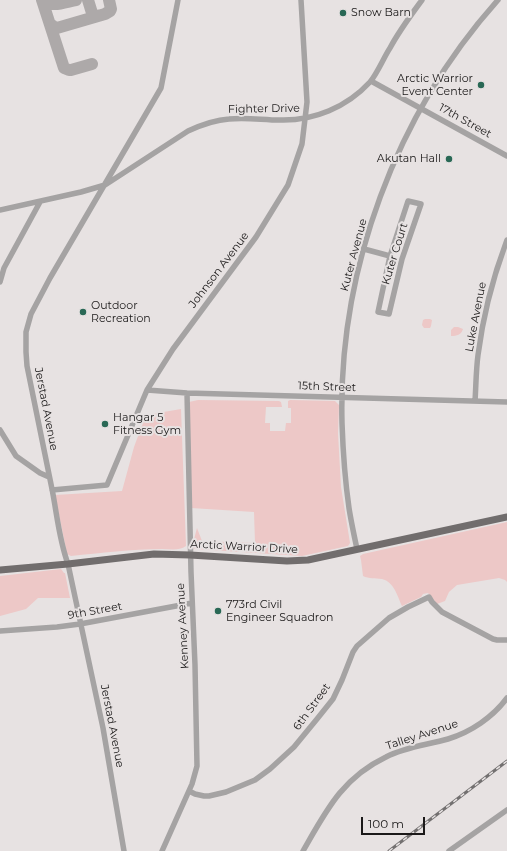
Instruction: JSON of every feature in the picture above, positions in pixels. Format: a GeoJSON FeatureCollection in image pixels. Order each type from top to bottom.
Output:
{"type":"FeatureCollection","features":[{"type":"Feature","properties":{"kind":"main road","name":"Arctic Warrior Drive"},"geometry":{"type":"LineString","coordinates":[[0,570],[154,554],[297,561],[308,560],[507,517]]}},
{"type":"Feature","properties":{"kind":"street","name":"Jerstad Avenue"},"geometry":{"type":"LineString","coordinates":[[124,851],[103,728],[56,515],[27,366],[26,332],[31,314],[50,278],[162,88],[178,0]]}},
{"type":"Feature","properties":{"kind":"street","name":"Johnson Avenue"},"geometry":{"type":"LineString","coordinates":[[52,490],[107,486],[147,390],[173,349],[256,237],[288,185],[302,144],[307,102],[301,0]]}},
{"type":"Feature","properties":{"kind":"street","name":"Fighter Drive"},"geometry":{"type":"LineString","coordinates":[[0,210],[40,202],[105,185],[188,131],[199,125],[212,121],[244,118],[282,120],[305,118],[316,116],[331,110],[354,97],[371,81],[390,47],[422,0]]}},
{"type":"Feature","properties":{"kind":"street","name":"Kuter Avenue"},"geometry":{"type":"LineString","coordinates":[[357,549],[349,509],[345,473],[342,429],[342,398],[348,324],[364,249],[370,227],[390,174],[412,125],[435,86],[474,28],[498,0]]}},
{"type":"Feature","properties":{"kind":"street","name":"17th Street"},"geometry":{"type":"LineString","coordinates":[[371,81],[507,156]]}},
{"type":"Feature","properties":{"kind":"street","name":"Kuter Court"},"geometry":{"type":"LineString","coordinates":[[408,201],[422,204],[402,259],[389,314],[378,312],[390,256],[408,201]]}},
{"type":"Feature","properties":{"kind":"street"},"geometry":{"type":"LineString","coordinates":[[0,282],[4,268],[40,202]]}},
{"type":"Feature","properties":{"kind":"street","name":"Luke Avenue"},"geometry":{"type":"LineString","coordinates":[[475,401],[478,356],[483,324],[492,285],[507,240]]}},
{"type":"Feature","properties":{"kind":"street","name":"Kuter Court"},"geometry":{"type":"LineString","coordinates":[[364,249],[390,256]]}},
{"type":"Feature","properties":{"kind":"street","name":"15th Street"},"geometry":{"type":"LineString","coordinates":[[147,390],[187,393],[507,402]]}},
{"type":"Feature","properties":{"kind":"street","name":"Kenney Avenue"},"geometry":{"type":"LineString","coordinates":[[162,851],[192,784],[198,766],[190,555],[187,393]]}},
{"type":"Feature","properties":{"kind":"street"},"geometry":{"type":"LineString","coordinates":[[0,430],[16,456],[40,473],[49,477]]}},
{"type":"Feature","properties":{"kind":"street","name":"6th Street"},"geometry":{"type":"LineString","coordinates":[[189,791],[204,796],[226,792],[255,780],[270,769],[294,747],[333,699],[357,646],[389,618],[429,597],[442,612],[493,639],[507,640]]}},
{"type":"Feature","properties":{"kind":"street","name":"9th Street"},"geometry":{"type":"LineString","coordinates":[[0,631],[80,624],[192,603]]}},
{"type":"Feature","properties":{"kind":"street","name":"Talley Avenue"},"geometry":{"type":"LineString","coordinates":[[303,851],[333,801],[346,785],[364,770],[398,751],[448,738],[469,730],[482,722],[507,698]]}},
{"type":"Feature","properties":{"kind":"street"},"geometry":{"type":"LineString","coordinates":[[449,851],[507,810]]}},
{"type":"Feature","properties":{"kind":"shaded area"},"geometry":{"type":"Polygon","coordinates":[[[423,320],[432,320],[430,328],[424,328],[422,325],[423,320]]]}},
{"type":"Feature","properties":{"kind":"shaded area"},"geometry":{"type":"Polygon","coordinates":[[[454,327],[463,329],[458,335],[451,336],[451,330],[454,327]]]}},
{"type":"Feature","properties":{"kind":"shaded area"},"geometry":{"type":"Polygon","coordinates":[[[198,400],[279,401],[281,402],[282,407],[266,407],[265,423],[270,423],[270,431],[285,431],[286,423],[291,423],[291,408],[288,408],[288,401],[290,400],[335,401],[339,405],[338,433],[341,487],[350,543],[348,546],[302,556],[195,549],[192,547],[197,528],[202,541],[255,543],[254,512],[191,508],[189,402],[198,400]]]}},
{"type":"Feature","properties":{"kind":"shaded area"},"geometry":{"type":"Polygon","coordinates":[[[181,409],[186,546],[180,549],[116,551],[71,556],[67,554],[55,495],[122,491],[134,447],[144,420],[152,414],[181,409]]]}},
{"type":"Feature","properties":{"kind":"shaded area"},"geometry":{"type":"Polygon","coordinates":[[[507,522],[507,582],[499,578],[457,585],[449,592],[445,601],[437,604],[428,593],[423,594],[421,597],[402,606],[395,590],[389,583],[382,579],[363,576],[360,556],[363,554],[507,522]]]}},
{"type":"Feature","properties":{"kind":"shaded area"},"geometry":{"type":"Polygon","coordinates":[[[61,569],[65,573],[70,598],[38,598],[26,609],[0,616],[0,576],[61,569]]]}},
{"type":"Feature","properties":{"kind":"taxiway"},"geometry":{"type":"LineString","coordinates":[[42,0],[64,68],[71,70],[92,64]]}},
{"type":"Feature","properties":{"kind":"taxiway"},"geometry":{"type":"LineString","coordinates":[[43,0],[50,4],[76,0]]}},
{"type":"Feature","properties":{"kind":"taxiway"},"geometry":{"type":"LineString","coordinates":[[88,0],[93,15],[98,16]]}},
{"type":"Feature","properties":{"kind":"taxiway"},"geometry":{"type":"LineString","coordinates":[[50,24],[57,28],[105,14],[111,9],[109,0]]}},
{"type":"Feature","properties":{"kind":"railway"},"geometry":{"type":"LineString","coordinates":[[389,851],[507,761]]}},
{"type":"Feature","properties":{"kind":"place","name":"Snow Barn"},"geometry":{"type":"Point","coordinates":[343,13]}},
{"type":"Feature","properties":{"kind":"place","name":"Arctic Warrior Event Center"},"geometry":{"type":"Point","coordinates":[481,85]}},
{"type":"Feature","properties":{"kind":"place","name":"Akutan Hall"},"geometry":{"type":"Point","coordinates":[449,159]}},
{"type":"Feature","properties":{"kind":"place","name":"Outdoor Recreation"},"geometry":{"type":"Point","coordinates":[83,312]}},
{"type":"Feature","properties":{"kind":"place","name":"Hangar 5 Fitness Gym"},"geometry":{"type":"Point","coordinates":[105,424]}},
{"type":"Feature","properties":{"kind":"place","name":"773rd Civil Engineer Squadron"},"geometry":{"type":"Point","coordinates":[218,611]}}]}
